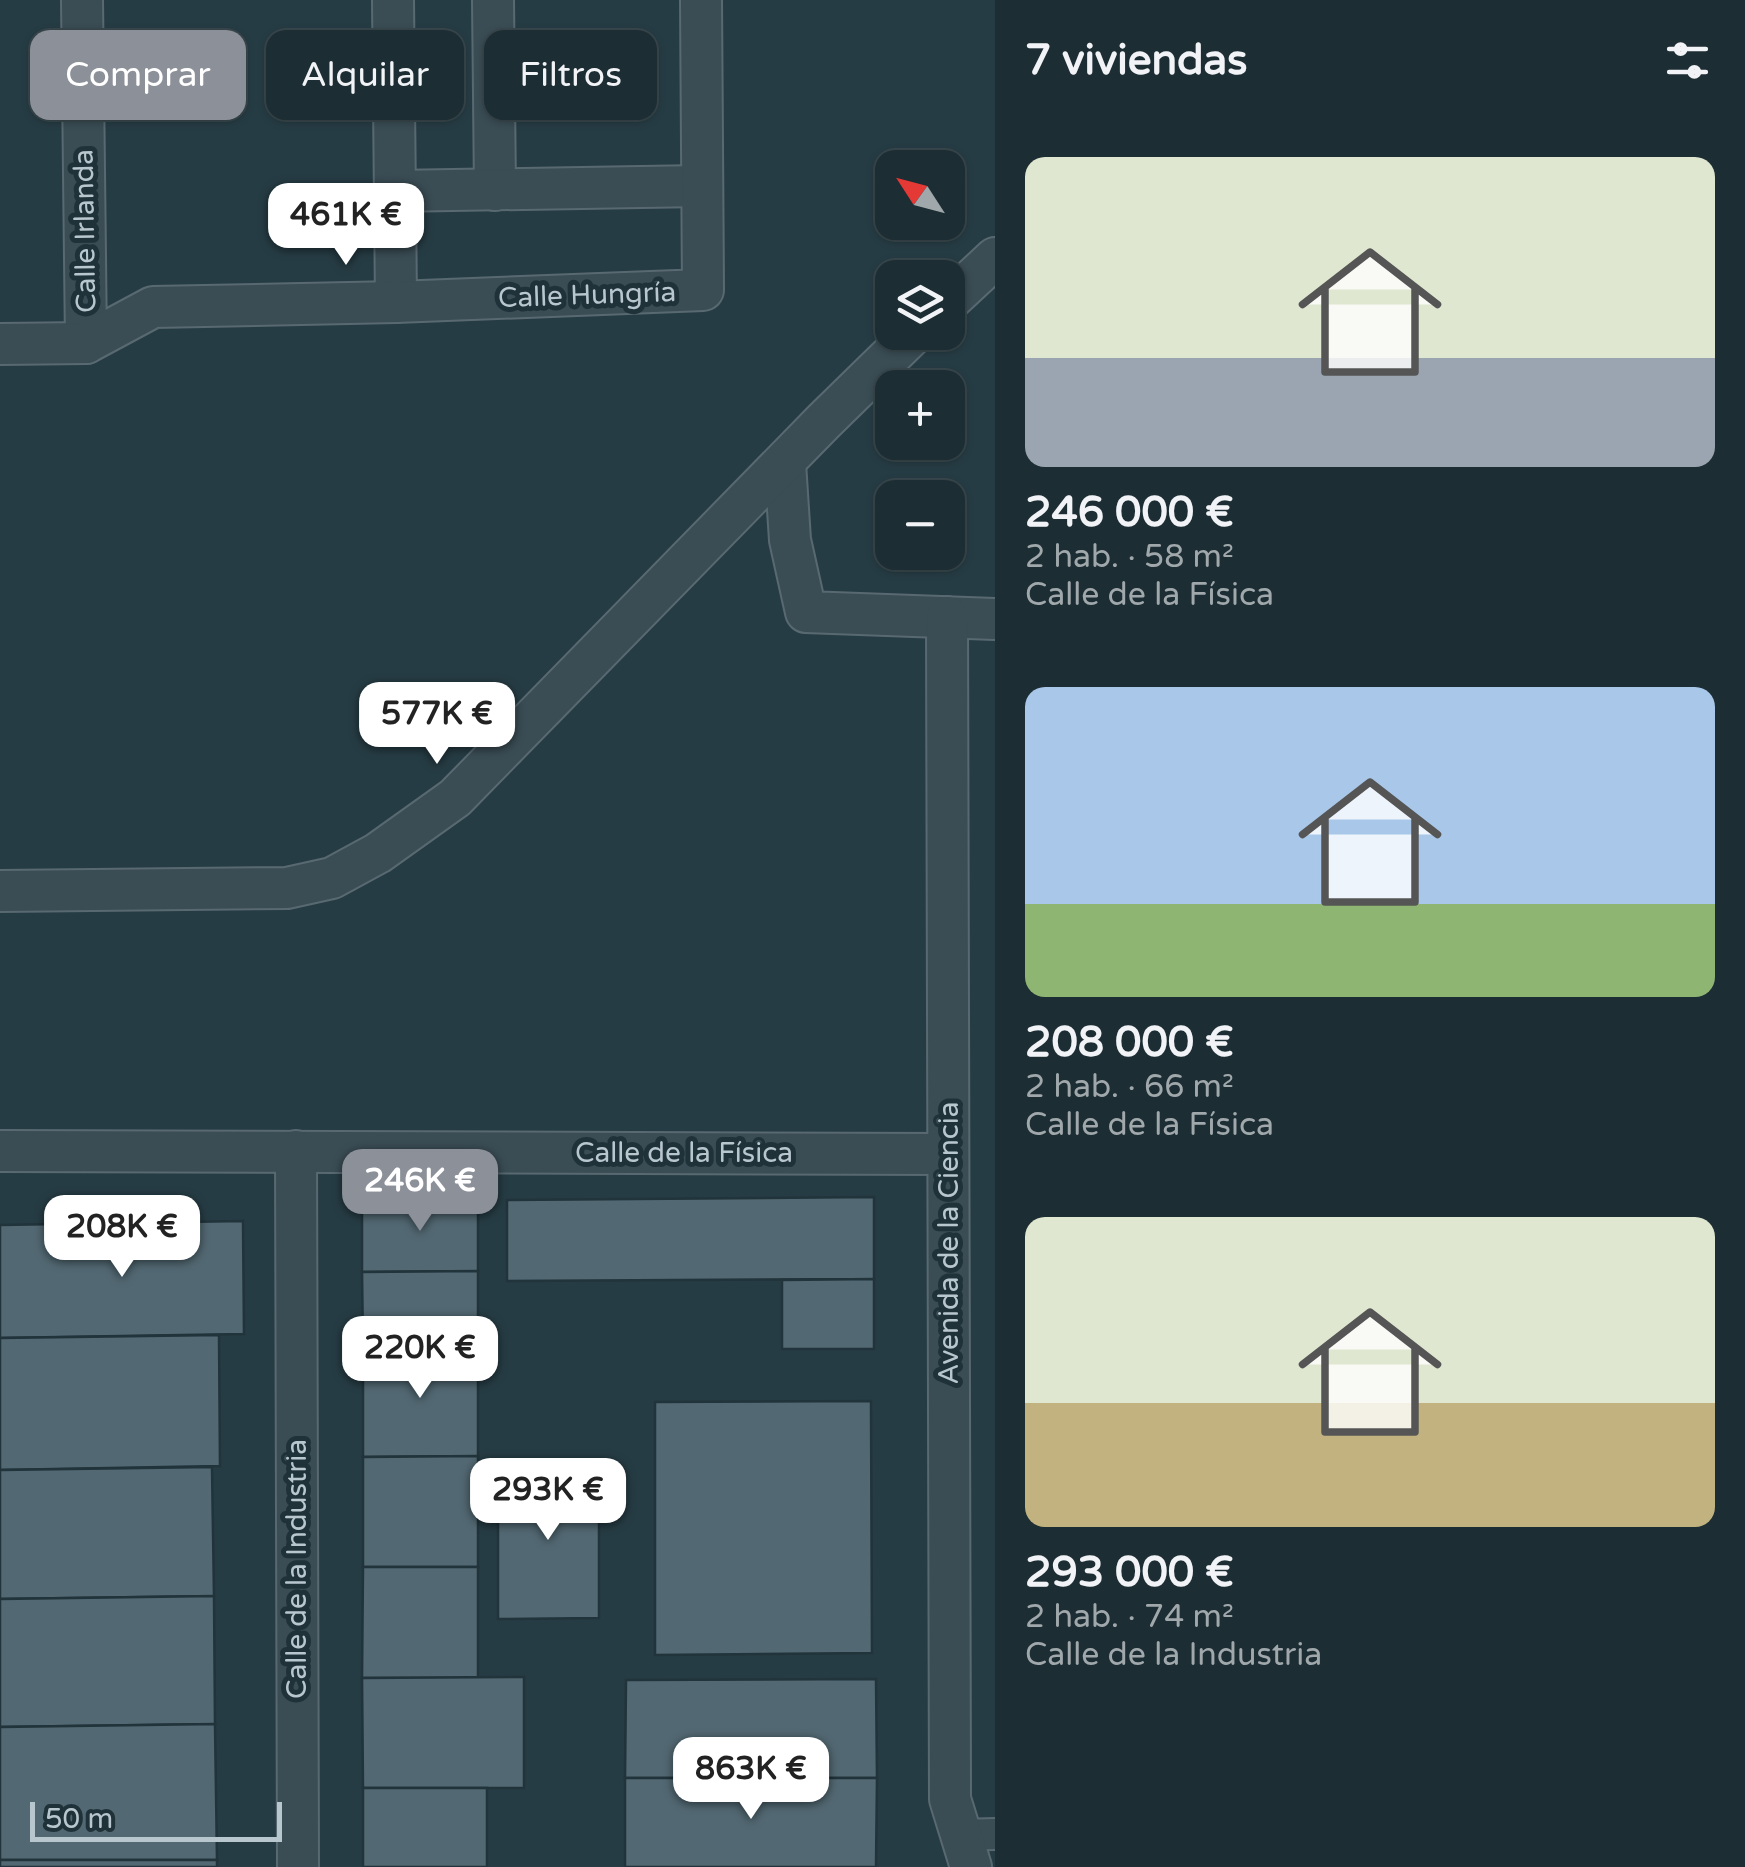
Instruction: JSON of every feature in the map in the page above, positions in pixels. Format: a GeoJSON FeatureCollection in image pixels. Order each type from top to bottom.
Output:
{"type":"FeatureCollection","features":[{"type":"Feature","properties":{"kind":"street","name":"Calle Irlanda"},"geometry":{"type":"LineString","coordinates":[[82,0],[86,343]]}},
{"type":"Feature","properties":{"kind":"street"},"geometry":{"type":"LineString","coordinates":[[394,0],[396,302]]}},
{"type":"Feature","properties":{"kind":"street"},"geometry":{"type":"LineString","coordinates":[[493,0],[495,190]]}},
{"type":"Feature","properties":{"kind":"street"},"geometry":{"type":"LineString","coordinates":[[395,191],[701,186],[700,0]]}},
{"type":"Feature","properties":{"kind":"street","name":"Calle Hungría"},"geometry":{"type":"LineString","coordinates":[[0,344],[86,343],[152,307],[703,290],[701,186]]}},
{"type":"Feature","properties":{"kind":"street"},"geometry":{"type":"LineString","coordinates":[[965,286],[995,258]]}},
{"type":"Feature","properties":{"kind":"street"},"geometry":{"type":"LineString","coordinates":[[0,891],[287,888],[332,878],[378,853],[456,798],[897,350]]}},
{"type":"Feature","properties":{"kind":"street"},"geometry":{"type":"LineString","coordinates":[[786,462],[790,540],[806,612],[995,618]]}},
{"type":"Feature","properties":{"kind":"street","name":"Avenida de la Ciencia"},"geometry":{"type":"LineString","coordinates":[[947,617],[950,1799],[976,1845]]}},
{"type":"Feature","properties":{"kind":"street","name":"Calle de la Industria"},"geometry":{"type":"LineString","coordinates":[[296,1151],[298,1867]]}},
{"type":"Feature","properties":{"kind":"street","name":"Calle de la Física"},"geometry":{"type":"LineString","coordinates":[[0,1152],[948,1154]]}},
{"type":"Feature","properties":{"kind":"building"},"geometry":{"type":"Polygon","coordinates":[[[362,1197],[478,1197],[478,1271],[362,1272],[362,1197]]]}},
{"type":"Feature","properties":{"kind":"building"},"geometry":{"type":"Polygon","coordinates":[[[874,1197],[874,1279],[507,1281],[507,1200],[874,1197]]]}},
{"type":"Feature","properties":{"kind":"building"},"geometry":{"type":"Polygon","coordinates":[[[243,1221],[244,1334],[0,1338],[0,1225],[243,1221]]]}},
{"type":"Feature","properties":{"kind":"building"},"geometry":{"type":"Polygon","coordinates":[[[478,1271],[478,1346],[363,1346],[362,1272],[478,1271]]]}},
{"type":"Feature","properties":{"kind":"building"},"geometry":{"type":"Polygon","coordinates":[[[874,1279],[874,1349],[782,1349],[782,1280],[874,1279]]]}},
{"type":"Feature","properties":{"kind":"building"},"geometry":{"type":"Polygon","coordinates":[[[219,1335],[220,1466],[0,1470],[0,1338],[219,1335]]]}},
{"type":"Feature","properties":{"kind":"building"},"geometry":{"type":"Polygon","coordinates":[[[363,1346],[478,1346],[478,1456],[363,1457],[363,1346]]]}},
{"type":"Feature","properties":{"kind":"building"},"geometry":{"type":"Polygon","coordinates":[[[871,1401],[872,1653],[655,1655],[655,1402],[871,1401]]]}},
{"type":"Feature","properties":{"kind":"building"},"geometry":{"type":"Polygon","coordinates":[[[478,1456],[478,1567],[363,1567],[363,1457],[478,1456]]]}},
{"type":"Feature","properties":{"kind":"building"},"geometry":{"type":"Polygon","coordinates":[[[212,1467],[214,1596],[0,1599],[0,1470],[212,1467]]]}},
{"type":"Feature","properties":{"kind":"building"},"geometry":{"type":"Polygon","coordinates":[[[498,1468],[599,1468],[599,1618],[498,1619],[498,1468]]]}},
{"type":"Feature","properties":{"kind":"building"},"geometry":{"type":"Polygon","coordinates":[[[363,1567],[478,1567],[478,1678],[362,1678],[363,1567]]]}},
{"type":"Feature","properties":{"kind":"building"},"geometry":{"type":"Polygon","coordinates":[[[214,1596],[215,1724],[0,1727],[0,1599],[214,1596]]]}},
{"type":"Feature","properties":{"kind":"building"},"geometry":{"type":"Polygon","coordinates":[[[524,1677],[524,1788],[363,1788],[362,1678],[524,1677]]]}},
{"type":"Feature","properties":{"kind":"building"},"geometry":{"type":"Polygon","coordinates":[[[876,1679],[877,1778],[625,1778],[626,1680],[876,1679]]]}},
{"type":"Feature","properties":{"kind":"building"},"geometry":{"type":"Polygon","coordinates":[[[215,1724],[217,1860],[0,1860],[0,1727],[215,1724]]]}},
{"type":"Feature","properties":{"kind":"building"},"geometry":{"type":"Polygon","coordinates":[[[625,1778],[877,1778],[876,1867],[625,1867],[625,1778]]]}},
{"type":"Feature","properties":{"kind":"building"},"geometry":{"type":"Polygon","coordinates":[[[363,1788],[487,1788],[487,1867],[363,1867],[363,1788]]]}},
{"type":"Feature","properties":{"kind":"building"},"geometry":{"type":"Polygon","coordinates":[[[0,1860],[217,1860],[217,1867],[0,1867],[0,1860]]]}}]}
